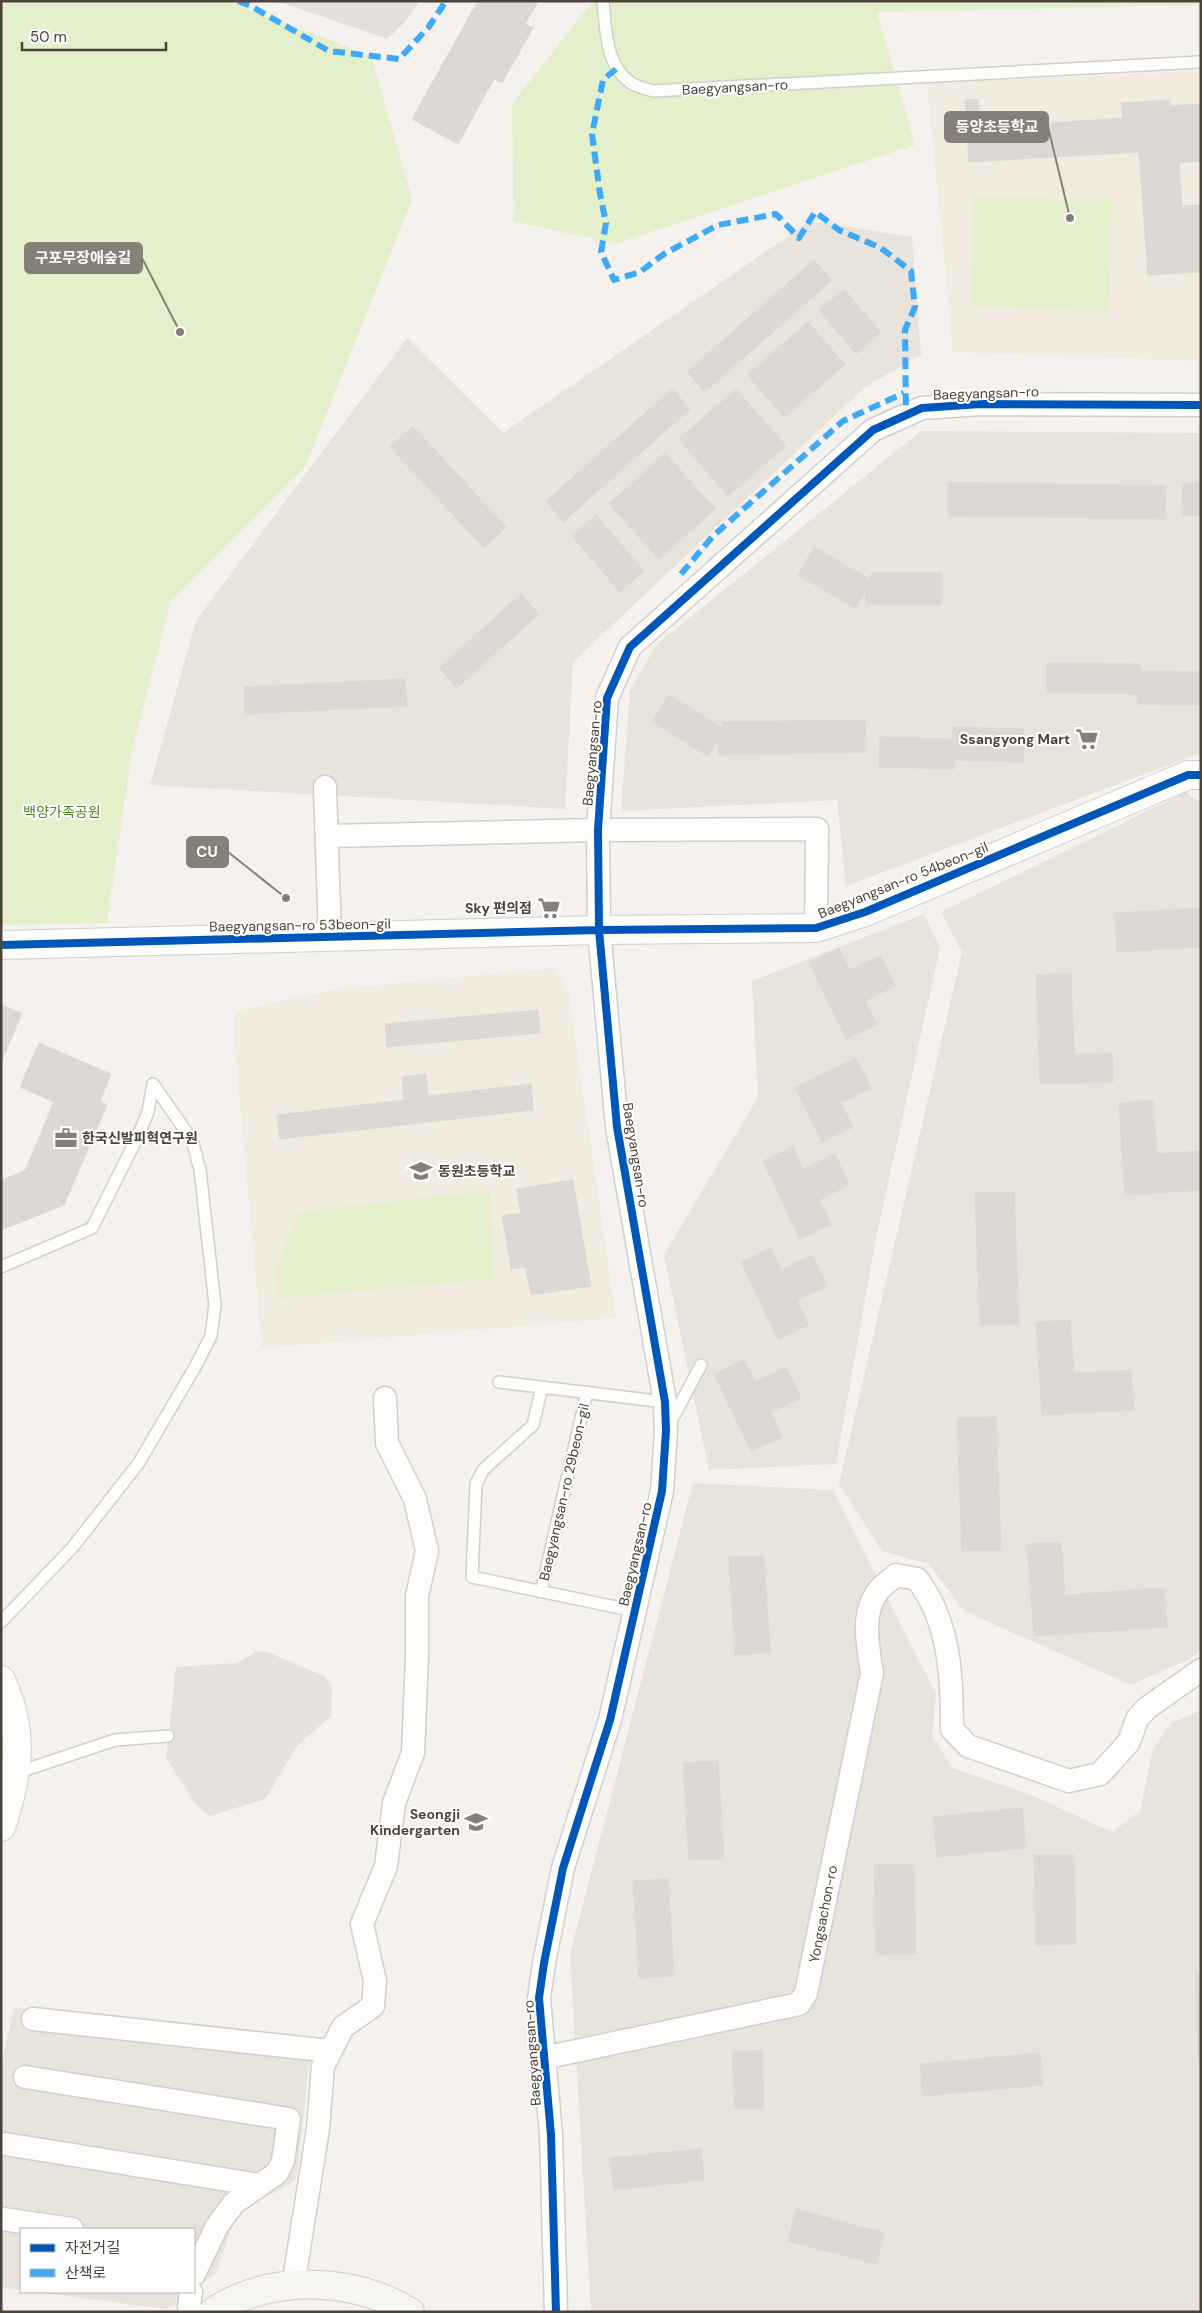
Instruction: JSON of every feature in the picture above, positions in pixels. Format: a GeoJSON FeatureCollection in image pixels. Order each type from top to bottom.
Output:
{"type":"FeatureCollection","features":[{"type":"Feature","properties":{"kind":"main road"},"geometry":{"type":"LineString","coordinates":[[213,2312],[232,2300],[254,2292],[293,2286],[353,2288],[376,2295],[410,2312]]}},
{"type":"Feature","properties":{"kind":"street","name":"Baegyangsan-ro"},"geometry":{"type":"LineString","coordinates":[[556,2312],[551,2135],[539,1998],[553,1910],[563,1868],[610,1720],[636,1611],[662,1492],[666,1431],[665,1402],[617,1127],[599,930],[598,830],[607,698],[630,647],[873,430],[922,408],[981,404],[1201,405]]}},
{"type":"Feature","properties":{"kind":"street","name":"Baegyangsan-ro 54beon-gil"},"geometry":{"type":"LineString","coordinates":[[599,930],[816,928],[864,912],[1188,775],[1201,775]]}},
{"type":"Feature","properties":{"kind":"street"},"geometry":{"type":"LineString","coordinates":[[325,787],[330,937]]}},
{"type":"Feature","properties":{"kind":"street"},"geometry":{"type":"LineString","coordinates":[[327,836],[598,830],[818,829],[816,928]]}},
{"type":"Feature","properties":{"kind":"street","name":"Baegyangsan-ro 53beon-gil"},"geometry":{"type":"LineString","coordinates":[[1,944],[599,930]]}},
{"type":"Feature","properties":{"kind":"street"},"geometry":{"type":"LineString","coordinates":[[293,2286],[318,2129],[323,2066],[344,2027],[373,2006],[375,1981],[362,1924],[386,1866],[394,1803],[413,1752],[418,1657],[417,1596],[427,1551],[415,1499],[387,1443],[385,1398]]}},
{"type":"Feature","properties":{"kind":"street","name":"Yongsachon-ro"},"geometry":{"type":"LineString","coordinates":[[543,2058],[799,2004],[806,1993],[872,1673],[867,1640],[868,1610],[879,1590],[896,1575],[917,1579],[930,1595],[939,1614],[948,1649],[952,1729],[968,1746],[1068,1781],[1100,1774],[1129,1742],[1133,1728],[1142,1713],[1165,1694],[1201,1670]]}},
{"type":"Feature","properties":{"kind":"street"},"geometry":{"type":"LineString","coordinates":[[1,1680],[12,1704],[16,1728],[16,1773],[1,1828]]}},
{"type":"Feature","properties":{"kind":"street"},"geometry":{"type":"LineString","coordinates":[[33,2019],[331,2051]]}},
{"type":"Feature","properties":{"kind":"street"},"geometry":{"type":"LineString","coordinates":[[25,2078],[289,2119],[283,2161],[276,2172],[234,2203],[199,2249],[195,2269]]}},
{"type":"Feature","properties":{"kind":"street"},"geometry":{"type":"LineString","coordinates":[[5,2144],[259,2185]]}},
{"type":"Feature","properties":{"kind":"street"},"geometry":{"type":"LineString","coordinates":[[3,2219],[65,2228]]}},
{"type":"Feature","properties":{"kind":"street"},"geometry":{"type":"LineString","coordinates":[[191,2293],[189,2306],[192,2312]]}},
{"type":"Feature","properties":{"kind":"lane","name":"Baegyangsan-ro"},"geometry":{"type":"LineString","coordinates":[[603,1],[608,47],[616,69],[632,84],[653,91],[1201,62]]}},
{"type":"Feature","properties":{"kind":"lane"},"geometry":{"type":"LineString","coordinates":[[1,1267],[92,1228],[138,1136],[148,1112],[153,1084],[192,1140],[200,1170],[215,1305],[211,1336],[194,1369],[138,1464],[72,1548],[1,1622]]}},
{"type":"Feature","properties":{"kind":"lane"},"geometry":{"type":"LineString","coordinates":[[666,1431],[701,1365]]}},
{"type":"Feature","properties":{"kind":"lane"},"geometry":{"type":"LineString","coordinates":[[499,1382],[542,1387]]}},
{"type":"Feature","properties":{"kind":"lane","name":"Baegyangsan-ro 29beon-gil"},"geometry":{"type":"LineString","coordinates":[[636,1611],[472,1577],[476,1484],[483,1470],[532,1425],[542,1387],[665,1402]]}},
{"type":"Feature","properties":{"kind":"lane","name":"Baegyangsan-ro 29beon-gil"},"geometry":{"type":"LineString","coordinates":[[541,1592],[587,1392]]}},
{"type":"Feature","properties":{"kind":"lane"},"geometry":{"type":"LineString","coordinates":[[16,1773],[115,1740],[168,1736]]}},
{"type":"Feature","properties":{"kind":"shaded area"},"geometry":{"type":"Polygon","coordinates":[[[277,1],[420,1],[403,24],[387,39],[277,1]]]}},
{"type":"Feature","properties":{"kind":"shaded area"},"geometry":{"type":"Polygon","coordinates":[[[1201,71],[1201,361],[953,352],[927,83],[1201,71]]]}},
{"type":"Feature","properties":{"kind":"shaded area"},"geometry":{"type":"Polygon","coordinates":[[[810,221],[912,237],[921,355],[865,387],[573,662],[565,809],[150,785],[196,621],[407,338],[503,433],[810,221]]]}},
{"type":"Feature","properties":{"kind":"shaded area"},"geometry":{"type":"Polygon","coordinates":[[[921,431],[1201,433],[1201,753],[846,886],[837,800],[621,811],[630,691],[656,645],[921,431]]]}},
{"type":"Feature","properties":{"kind":"shaded area"},"geometry":{"type":"Polygon","coordinates":[[[1186,792],[1201,803],[1201,1649],[1193,1657],[1131,1685],[964,1611],[929,1564],[882,1551],[839,1484],[962,952],[941,912],[1186,792]]]}},
{"type":"Feature","properties":{"kind":"shaded area"},"geometry":{"type":"Polygon","coordinates":[[[924,914],[940,948],[876,1238],[836,1464],[709,1470],[664,1255],[758,1097],[752,981],[924,914]]]}},
{"type":"Feature","properties":{"kind":"shaded area","name":"동원초등학교"},"geometry":{"type":"Polygon","coordinates":[[[555,968],[569,995],[616,1318],[262,1348],[233,1025],[236,1011],[338,989],[555,968]]]}},
{"type":"Feature","properties":{"kind":"shaded area"},"geometry":{"type":"Polygon","coordinates":[[[693,1483],[833,1490],[936,1694],[932,1737],[953,1768],[1031,1795],[1112,1832],[1140,1811],[1153,1749],[1171,1723],[1201,1710],[1201,2312],[591,2312],[570,1954],[693,1483]]]}},
{"type":"Feature","properties":{"kind":"shaded area"},"geometry":{"type":"Polygon","coordinates":[[[257,1651],[267,1652],[326,1677],[332,1689],[331,1716],[297,1746],[265,1799],[210,1816],[197,1806],[166,1758],[176,1667],[237,1663],[257,1651]]]}},
{"type":"Feature","properties":{"kind":"shaded area"},"geometry":{"type":"Polygon","coordinates":[[[14,2008],[312,2042],[296,2180],[237,2214],[215,2274],[195,2289],[195,2228],[20,2228],[20,2290],[1,2287],[1,2066],[14,2008]]]}},
{"type":"Feature","properties":{"kind":"shaded area"},"geometry":{"type":"Polygon","coordinates":[[[43,2293],[190,2293],[167,2309],[43,2293]]]}},
{"type":"Feature","properties":{"kind":"green space","name":"백양가족공원"},"geometry":{"type":"Polygon","coordinates":[[[1,1],[227,1],[371,56],[412,199],[306,465],[171,601],[132,749],[107,923],[1,925],[1,1]]]}},
{"type":"Feature","properties":{"kind":"green space"},"geometry":{"type":"Polygon","coordinates":[[[593,1],[1201,1],[1201,5],[877,12],[915,145],[614,244],[514,221],[512,104],[593,1]]]}},
{"type":"Feature","properties":{"kind":"green space"},"geometry":{"type":"Polygon","coordinates":[[[973,197],[1113,200],[1109,313],[972,305],[973,197]]]}},
{"type":"Feature","properties":{"kind":"green space"},"geometry":{"type":"Polygon","coordinates":[[[490,1190],[494,1279],[280,1298],[274,1272],[299,1212],[490,1190]]]}},
{"type":"Feature","properties":{"kind":"building"},"geometry":{"type":"Polygon","coordinates":[[[478,1],[532,1],[537,4],[525,24],[533,28],[502,83],[494,79],[458,144],[412,119],[478,1]]]}},
{"type":"Feature","properties":{"kind":"building"},"geometry":{"type":"Polygon","coordinates":[[[978,99],[980,128],[1123,118],[1121,103],[1169,100],[1170,106],[1201,104],[1201,161],[1179,163],[1182,206],[1201,205],[1201,272],[1148,275],[1139,152],[969,162],[965,100],[978,99]]]}},
{"type":"Feature","properties":{"kind":"building"},"geometry":{"type":"Polygon","coordinates":[[[814,260],[832,280],[705,392],[687,372],[814,260]]]}},
{"type":"Feature","properties":{"kind":"building"},"geometry":{"type":"Polygon","coordinates":[[[844,289],[881,333],[856,354],[819,310],[844,289]]]}},
{"type":"Feature","properties":{"kind":"building"},"geometry":{"type":"Polygon","coordinates":[[[808,322],[845,365],[784,417],[747,375],[808,322]]]}},
{"type":"Feature","properties":{"kind":"building"},"geometry":{"type":"Polygon","coordinates":[[[672,389],[690,409],[563,522],[546,501],[672,389]]]}},
{"type":"Feature","properties":{"kind":"building"},"geometry":{"type":"Polygon","coordinates":[[[736,389],[786,446],[728,496],[679,439],[736,389]]]}},
{"type":"Feature","properties":{"kind":"building"},"geometry":{"type":"Polygon","coordinates":[[[413,426],[506,527],[484,548],[390,447],[413,426]]]}},
{"type":"Feature","properties":{"kind":"building"},"geometry":{"type":"Polygon","coordinates":[[[665,453],[715,509],[659,559],[609,504],[665,453]]]}},
{"type":"Feature","properties":{"kind":"building"},"geometry":{"type":"Polygon","coordinates":[[[948,482],[1166,486],[1165,519],[948,516],[948,482]]]}},
{"type":"Feature","properties":{"kind":"building"},"geometry":{"type":"Polygon","coordinates":[[[1183,483],[1201,483],[1201,515],[1182,515],[1183,483]]]}},
{"type":"Feature","properties":{"kind":"building"},"geometry":{"type":"Polygon","coordinates":[[[596,515],[644,571],[620,592],[572,536],[596,515]]]}},
{"type":"Feature","properties":{"kind":"building"},"geometry":{"type":"Polygon","coordinates":[[[814,547],[869,579],[872,573],[941,573],[941,605],[866,604],[866,589],[855,608],[798,575],[814,547]]]}},
{"type":"Feature","properties":{"kind":"building"},"geometry":{"type":"Polygon","coordinates":[[[521,594],[539,614],[457,688],[439,668],[521,594]]]}},
{"type":"Feature","properties":{"kind":"building"},"geometry":{"type":"Polygon","coordinates":[[[1047,663],[1140,664],[1140,671],[1201,672],[1201,705],[1137,704],[1137,694],[1047,693],[1047,663]]]}},
{"type":"Feature","properties":{"kind":"building"},"geometry":{"type":"Polygon","coordinates":[[[405,679],[407,706],[245,714],[244,687],[405,679]]]}},
{"type":"Feature","properties":{"kind":"building"},"geometry":{"type":"Polygon","coordinates":[[[669,695],[723,728],[722,722],[865,720],[866,752],[719,755],[718,739],[708,756],[652,722],[669,695]]]}},
{"type":"Feature","properties":{"kind":"building"},"geometry":{"type":"Polygon","coordinates":[[[953,727],[1024,729],[1023,762],[954,760],[954,769],[879,767],[880,737],[953,739],[953,727]]]}},
{"type":"Feature","properties":{"kind":"building"},"geometry":{"type":"Polygon","coordinates":[[[1201,908],[1201,947],[1117,952],[1115,913],[1201,908]]]}},
{"type":"Feature","properties":{"kind":"building"},"geometry":{"type":"Polygon","coordinates":[[[839,948],[849,970],[881,956],[895,986],[865,1001],[877,1025],[846,1039],[809,962],[839,948]]]}},
{"type":"Feature","properties":{"kind":"building"},"geometry":{"type":"Polygon","coordinates":[[[1071,973],[1074,1055],[1112,1053],[1113,1082],[1040,1084],[1036,975],[1071,973]]]}},
{"type":"Feature","properties":{"kind":"building"},"geometry":{"type":"Polygon","coordinates":[[[1,1005],[22,1013],[1,1063],[1,1005]]]}},
{"type":"Feature","properties":{"kind":"building"},"geometry":{"type":"Polygon","coordinates":[[[538,1010],[540,1033],[387,1047],[385,1024],[538,1010]]]}},
{"type":"Feature","properties":{"kind":"building","name":"한국신발피혁연구원"},"geometry":{"type":"Polygon","coordinates":[[[39,1043],[111,1074],[100,1101],[107,1105],[64,1205],[1,1230],[1,1180],[25,1171],[54,1102],[20,1087],[39,1043]]]}},
{"type":"Feature","properties":{"kind":"building"},"geometry":{"type":"Polygon","coordinates":[[[856,1058],[871,1088],[841,1103],[853,1127],[822,1142],[795,1087],[856,1058]]]}},
{"type":"Feature","properties":{"kind":"building"},"geometry":{"type":"Polygon","coordinates":[[[426,1074],[428,1096],[531,1084],[533,1110],[280,1139],[277,1115],[404,1100],[402,1077],[426,1074]]]}},
{"type":"Feature","properties":{"kind":"building"},"geometry":{"type":"Polygon","coordinates":[[[1153,1100],[1157,1154],[1201,1151],[1201,1190],[1125,1195],[1119,1103],[1153,1100]]]}},
{"type":"Feature","properties":{"kind":"building"},"geometry":{"type":"Polygon","coordinates":[[[793,1147],[803,1169],[835,1154],[849,1185],[819,1200],[831,1224],[800,1239],[763,1161],[793,1147]]]}},
{"type":"Feature","properties":{"kind":"building"},"geometry":{"type":"Polygon","coordinates":[[[573,1180],[591,1286],[531,1295],[526,1267],[511,1269],[502,1216],[521,1213],[517,1189],[573,1180]]]}},
{"type":"Feature","properties":{"kind":"building"},"geometry":{"type":"Polygon","coordinates":[[[1014,1192],[1019,1324],[980,1325],[975,1193],[1014,1192]]]}},
{"type":"Feature","properties":{"kind":"building"},"geometry":{"type":"Polygon","coordinates":[[[771,1248],[781,1270],[812,1255],[827,1286],[797,1300],[809,1325],[778,1339],[741,1262],[771,1248]]]}},
{"type":"Feature","properties":{"kind":"building"},"geometry":{"type":"Polygon","coordinates":[[[1070,1320],[1074,1373],[1131,1370],[1134,1410],[1042,1415],[1036,1322],[1070,1320]]]}},
{"type":"Feature","properties":{"kind":"building"},"geometry":{"type":"Polygon","coordinates":[[[744,1360],[755,1382],[786,1367],[801,1398],[771,1412],[782,1437],[751,1451],[714,1374],[744,1360]]]}},
{"type":"Feature","properties":{"kind":"building"},"geometry":{"type":"Polygon","coordinates":[[[996,1417],[1001,1550],[962,1551],[957,1418],[996,1417]]]}},
{"type":"Feature","properties":{"kind":"building"},"geometry":{"type":"Polygon","coordinates":[[[1061,1542],[1065,1595],[1164,1588],[1167,1627],[1034,1636],[1027,1544],[1061,1542]]]}},
{"type":"Feature","properties":{"kind":"building"},"geometry":{"type":"Polygon","coordinates":[[[764,1556],[770,1653],[735,1655],[729,1557],[764,1556]]]}},
{"type":"Feature","properties":{"kind":"building"},"geometry":{"type":"Polygon","coordinates":[[[718,1761],[724,1859],[689,1860],[683,1763],[718,1761]]]}},
{"type":"Feature","properties":{"kind":"building"},"geometry":{"type":"Polygon","coordinates":[[[1022,1808],[1026,1848],[937,1857],[933,1817],[1022,1808]]]}},
{"type":"Feature","properties":{"kind":"building"},"geometry":{"type":"Polygon","coordinates":[[[1034,1855],[1074,1855],[1076,1944],[1036,1945],[1034,1855]]]}},
{"type":"Feature","properties":{"kind":"building"},"geometry":{"type":"Polygon","coordinates":[[[914,1864],[916,1954],[876,1955],[874,1865],[914,1864]]]}},
{"type":"Feature","properties":{"kind":"building"},"geometry":{"type":"Polygon","coordinates":[[[668,1879],[674,1976],[639,1978],[633,1881],[668,1879]]]}},
{"type":"Feature","properties":{"kind":"building"},"geometry":{"type":"Polygon","coordinates":[[[1196,1972],[1201,1972],[1201,2062],[1198,2062],[1196,1972]]]}},
{"type":"Feature","properties":{"kind":"building"},"geometry":{"type":"Polygon","coordinates":[[[762,2050],[764,2108],[735,2109],[732,2052],[762,2050]]]}},
{"type":"Feature","properties":{"kind":"building"},"geometry":{"type":"Polygon","coordinates":[[[1040,2053],[1043,2085],[923,2096],[920,2064],[1040,2053]]]}},
{"type":"Feature","properties":{"kind":"building"},"geometry":{"type":"Polygon","coordinates":[[[701,2149],[704,2180],[614,2190],[610,2158],[701,2149]]]}},
{"type":"Feature","properties":{"kind":"building"},"geometry":{"type":"Polygon","coordinates":[[[796,2209],[884,2233],[876,2264],[788,2241],[796,2209]]]}},
{"type":"Feature","properties":{"kind":"marked path"},"geometry":{"type":"LineString","coordinates":[[238,1],[251,6],[329,51],[399,59],[428,28],[446,1]]}},
{"type":"Feature","properties":{"kind":"marked path"},"geometry":{"type":"LineString","coordinates":[[616,69],[603,80],[592,134],[606,223],[601,252],[614,280],[640,272],[664,254],[718,225],[776,214],[799,238],[815,212],[839,230],[881,248],[911,271],[915,307],[905,330],[906,415]]}},
{"type":"Feature","properties":{"kind":"marked path"},"geometry":{"type":"LineString","coordinates":[[681,574],[713,536],[843,421],[904,393]]}},
{"type":"Feature","properties":{"kind":"cycle path"},"geometry":{"type":"LineString","coordinates":[[556,2312],[551,2135],[539,1998],[563,1868],[610,1720],[662,1491],[666,1431],[665,1402],[617,1127],[599,930],[598,830],[607,698],[630,647],[873,430],[922,408],[981,404],[1201,405]]}},
{"type":"Feature","properties":{"kind":"cycle path"},"geometry":{"type":"LineString","coordinates":[[1,945],[599,930],[816,928],[865,912],[1188,775],[1201,775]]}},
{"type":"Feature","properties":{"kind":"place","name":"동양초등학교"},"geometry":{"type":"Point","coordinates":[1070,218]}},
{"type":"Feature","properties":{"kind":"place","name":"구포무장애숲길"},"geometry":{"type":"Point","coordinates":[180,332]}},
{"type":"Feature","properties":{"kind":"place","name":"Ssangyong Mart"},"geometry":{"type":"Point","coordinates":[1087,739]}},
{"type":"Feature","properties":{"kind":"place","name":"CU"},"geometry":{"type":"Point","coordinates":[286,898]}},
{"type":"Feature","properties":{"kind":"place","name":"Sky 편의점"},"geometry":{"type":"Point","coordinates":[549,908]}},
{"type":"Feature","properties":{"kind":"place","name":"한국신발피혁연구원"},"geometry":{"type":"Point","coordinates":[66,1138]}},
{"type":"Feature","properties":{"kind":"place","name":"동원초등학교"},"geometry":{"type":"Point","coordinates":[421,1171]}},
{"type":"Feature","properties":{"kind":"place","name":"Seongji Kindergarten"},"geometry":{"type":"Point","coordinates":[476,1822]}}]}
